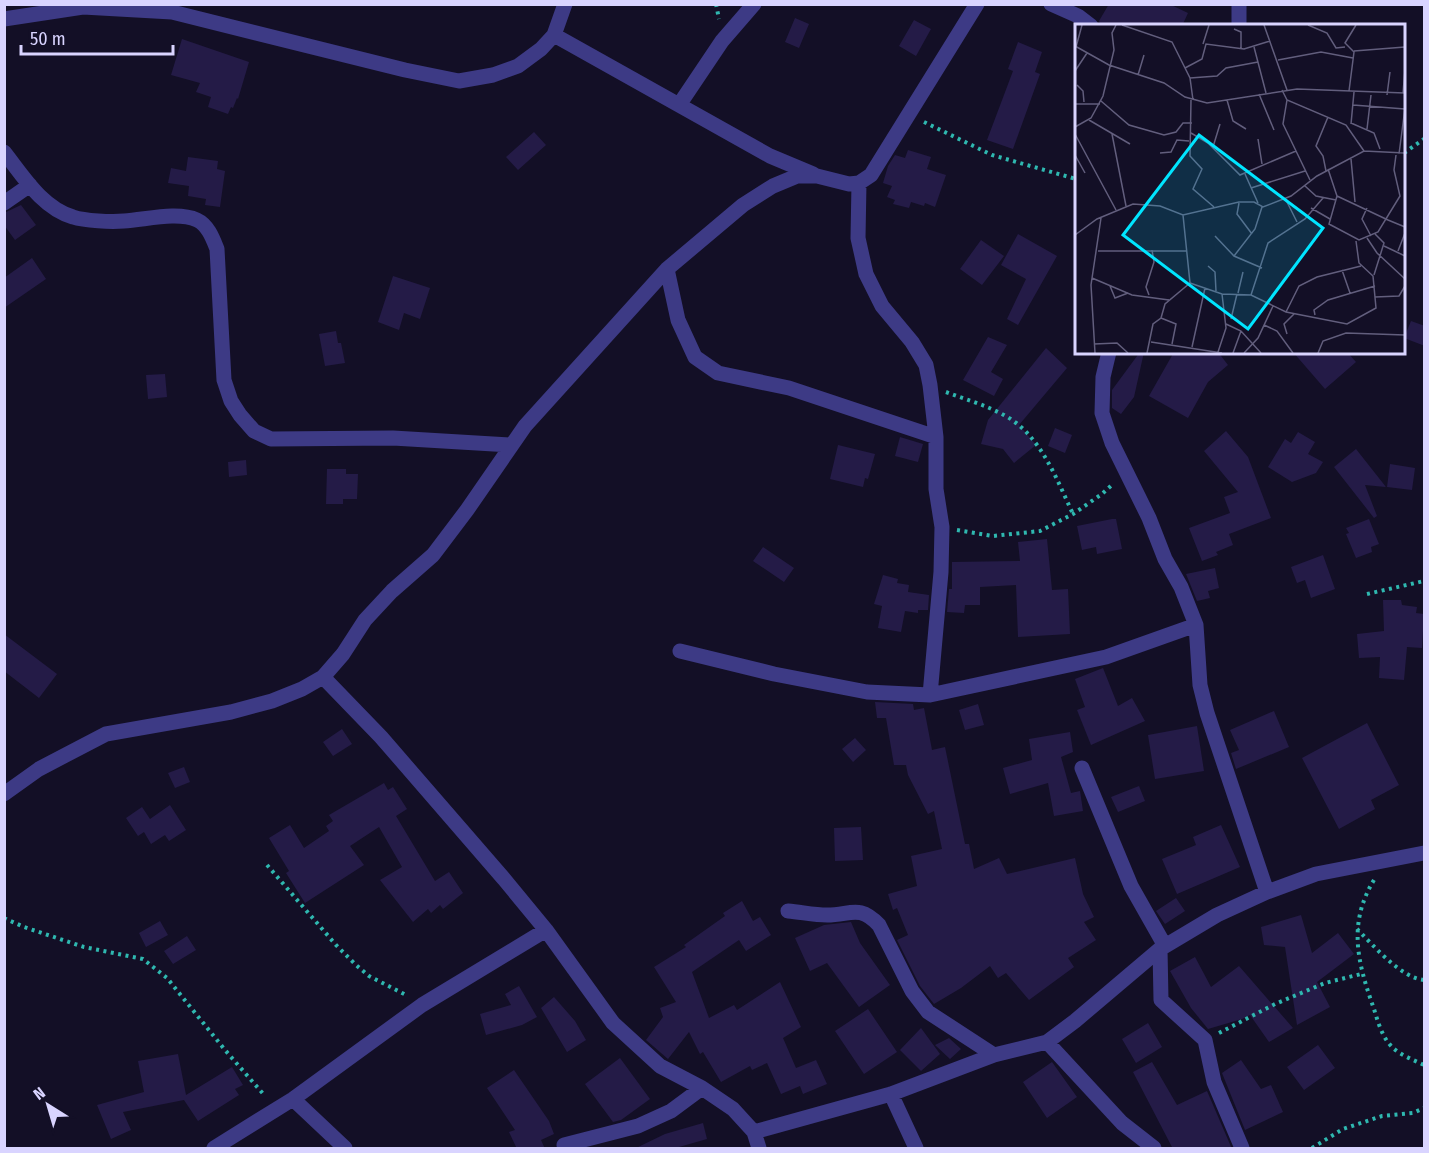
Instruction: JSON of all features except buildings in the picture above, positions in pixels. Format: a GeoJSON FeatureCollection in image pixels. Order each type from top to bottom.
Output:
{"type":"FeatureCollection","features":[{"type":"Feature","properties":{"kind":"street"},"geometry":{"type":"LineString","coordinates":[[4,19],[83,7],[170,8],[405,70],[459,81],[493,75],[518,66],[541,49],[554,34],[565,4]]}},
{"type":"Feature","properties":{"kind":"street"},"geometry":{"type":"LineString","coordinates":[[679,105],[722,41],[754,4]]}},
{"type":"Feature","properties":{"kind":"street"},"geometry":{"type":"LineString","coordinates":[[554,34],[770,156],[817,176],[849,184],[859,183],[872,175],[977,4]]}},
{"type":"Feature","properties":{"kind":"street"},"geometry":{"type":"LineString","coordinates":[[1051,4],[1078,16],[1088,24]]}},
{"type":"Feature","properties":{"kind":"street"},"geometry":{"type":"LineString","coordinates":[[1239,4],[1239,24]]}},
{"type":"Feature","properties":{"kind":"street"},"geometry":{"type":"LineString","coordinates":[[4,152],[52,208],[74,218],[122,221],[175,216],[197,220],[209,231],[217,249],[224,380],[231,401],[254,431],[271,439],[393,438],[511,445]]}},
{"type":"Feature","properties":{"kind":"street"},"geometry":{"type":"LineString","coordinates":[[4,794],[39,769],[106,734],[231,712],[272,701],[302,689],[323,677],[343,654],[365,620],[433,555],[525,426],[667,269],[743,205],[773,186],[796,176],[817,176]]}},
{"type":"Feature","properties":{"kind":"street"},"geometry":{"type":"LineString","coordinates":[[859,183],[858,238],[866,274],[882,306],[912,342],[926,365],[930,385],[936,437],[936,489],[942,527],[941,572],[930,695]]}},
{"type":"Feature","properties":{"kind":"street"},"geometry":{"type":"LineString","coordinates":[[4,203],[30,184]]}},
{"type":"Feature","properties":{"kind":"street"},"geometry":{"type":"LineString","coordinates":[[667,269],[678,320],[695,357],[718,373],[789,388],[936,437]]}},
{"type":"Feature","properties":{"kind":"street"},"geometry":{"type":"LineString","coordinates":[[1109,354],[1103,377],[1102,414],[1112,443],[1149,518],[1165,559],[1181,587],[1196,625],[1200,685],[1207,713],[1267,892]]}},
{"type":"Feature","properties":{"kind":"street"},"geometry":{"type":"LineString","coordinates":[[680,651],[774,674],[867,692],[930,695],[1106,657],[1196,625]]}},
{"type":"Feature","properties":{"kind":"street"},"geometry":{"type":"LineString","coordinates":[[323,677],[381,737],[546,930],[613,1023],[660,1066],[702,1088],[733,1109],[754,1132],[759,1149]]}},
{"type":"Feature","properties":{"kind":"street"},"geometry":{"type":"LineString","coordinates":[[1082,768],[1131,886],[1162,947],[1161,1000],[1205,1040],[1214,1082],[1242,1149]]}},
{"type":"Feature","properties":{"kind":"street"},"geometry":{"type":"LineString","coordinates":[[754,1132],[891,1094],[994,1055],[1047,1042],[1162,947],[1217,915],[1267,892],[1316,874],[1425,854]]}},
{"type":"Feature","properties":{"kind":"street"},"geometry":{"type":"LineString","coordinates":[[788,910],[829,915],[860,911],[872,917],[879,925],[912,991],[928,1012],[994,1055]]}},
{"type":"Feature","properties":{"kind":"street"},"geometry":{"type":"LineString","coordinates":[[214,1149],[293,1099],[422,1005],[546,930]]}},
{"type":"Feature","properties":{"kind":"street"},"geometry":{"type":"LineString","coordinates":[[1047,1042],[1122,1123],[1154,1149]]}},
{"type":"Feature","properties":{"kind":"street"},"geometry":{"type":"LineString","coordinates":[[564,1145],[638,1126],[671,1111],[702,1088]]}},
{"type":"Feature","properties":{"kind":"street"},"geometry":{"type":"LineString","coordinates":[[891,1094],[916,1149]]}},
{"type":"Feature","properties":{"kind":"street"},"geometry":{"type":"LineString","coordinates":[[293,1099],[345,1149]]}},
{"type":"Feature","properties":{"kind":"path"},"geometry":{"type":"LineString","coordinates":[[909,116],[992,155],[1075,178]]}},
{"type":"Feature","properties":{"kind":"path"},"geometry":{"type":"LineString","coordinates":[[1405,152],[1425,139]]}},
{"type":"Feature","properties":{"kind":"path"},"geometry":{"type":"LineString","coordinates":[[930,385],[1004,414],[1032,436],[1053,472],[1073,514]]}},
{"type":"Feature","properties":{"kind":"path"},"geometry":{"type":"LineString","coordinates":[[942,527],[993,536],[1040,531],[1073,514],[1102,494],[1126,472]]}},
{"type":"Feature","properties":{"kind":"path"},"geometry":{"type":"LineString","coordinates":[[1367,594],[1425,581]]}},
{"type":"Feature","properties":{"kind":"path"},"geometry":{"type":"LineString","coordinates":[[1385,861],[1363,898],[1357,929],[1361,974],[1382,1032],[1392,1047],[1425,1065]]}},
{"type":"Feature","properties":{"kind":"path"},"geometry":{"type":"LineString","coordinates":[[267,865],[356,965],[369,975],[422,1005]]}},
{"type":"Feature","properties":{"kind":"path"},"geometry":{"type":"LineString","coordinates":[[4,918],[84,947],[143,959],[167,978],[253,1084],[277,1108]]}},
{"type":"Feature","properties":{"kind":"path"},"geometry":{"type":"LineString","coordinates":[[1357,929],[1389,961],[1418,980],[1425,980]]}},
{"type":"Feature","properties":{"kind":"path"},"geometry":{"type":"LineString","coordinates":[[1205,1040],[1275,1004],[1325,983],[1361,974]]}},
{"type":"Feature","properties":{"kind":"path"},"geometry":{"type":"LineString","coordinates":[[1312,1149],[1343,1129],[1382,1116],[1413,1113],[1425,1108]]}}]}
